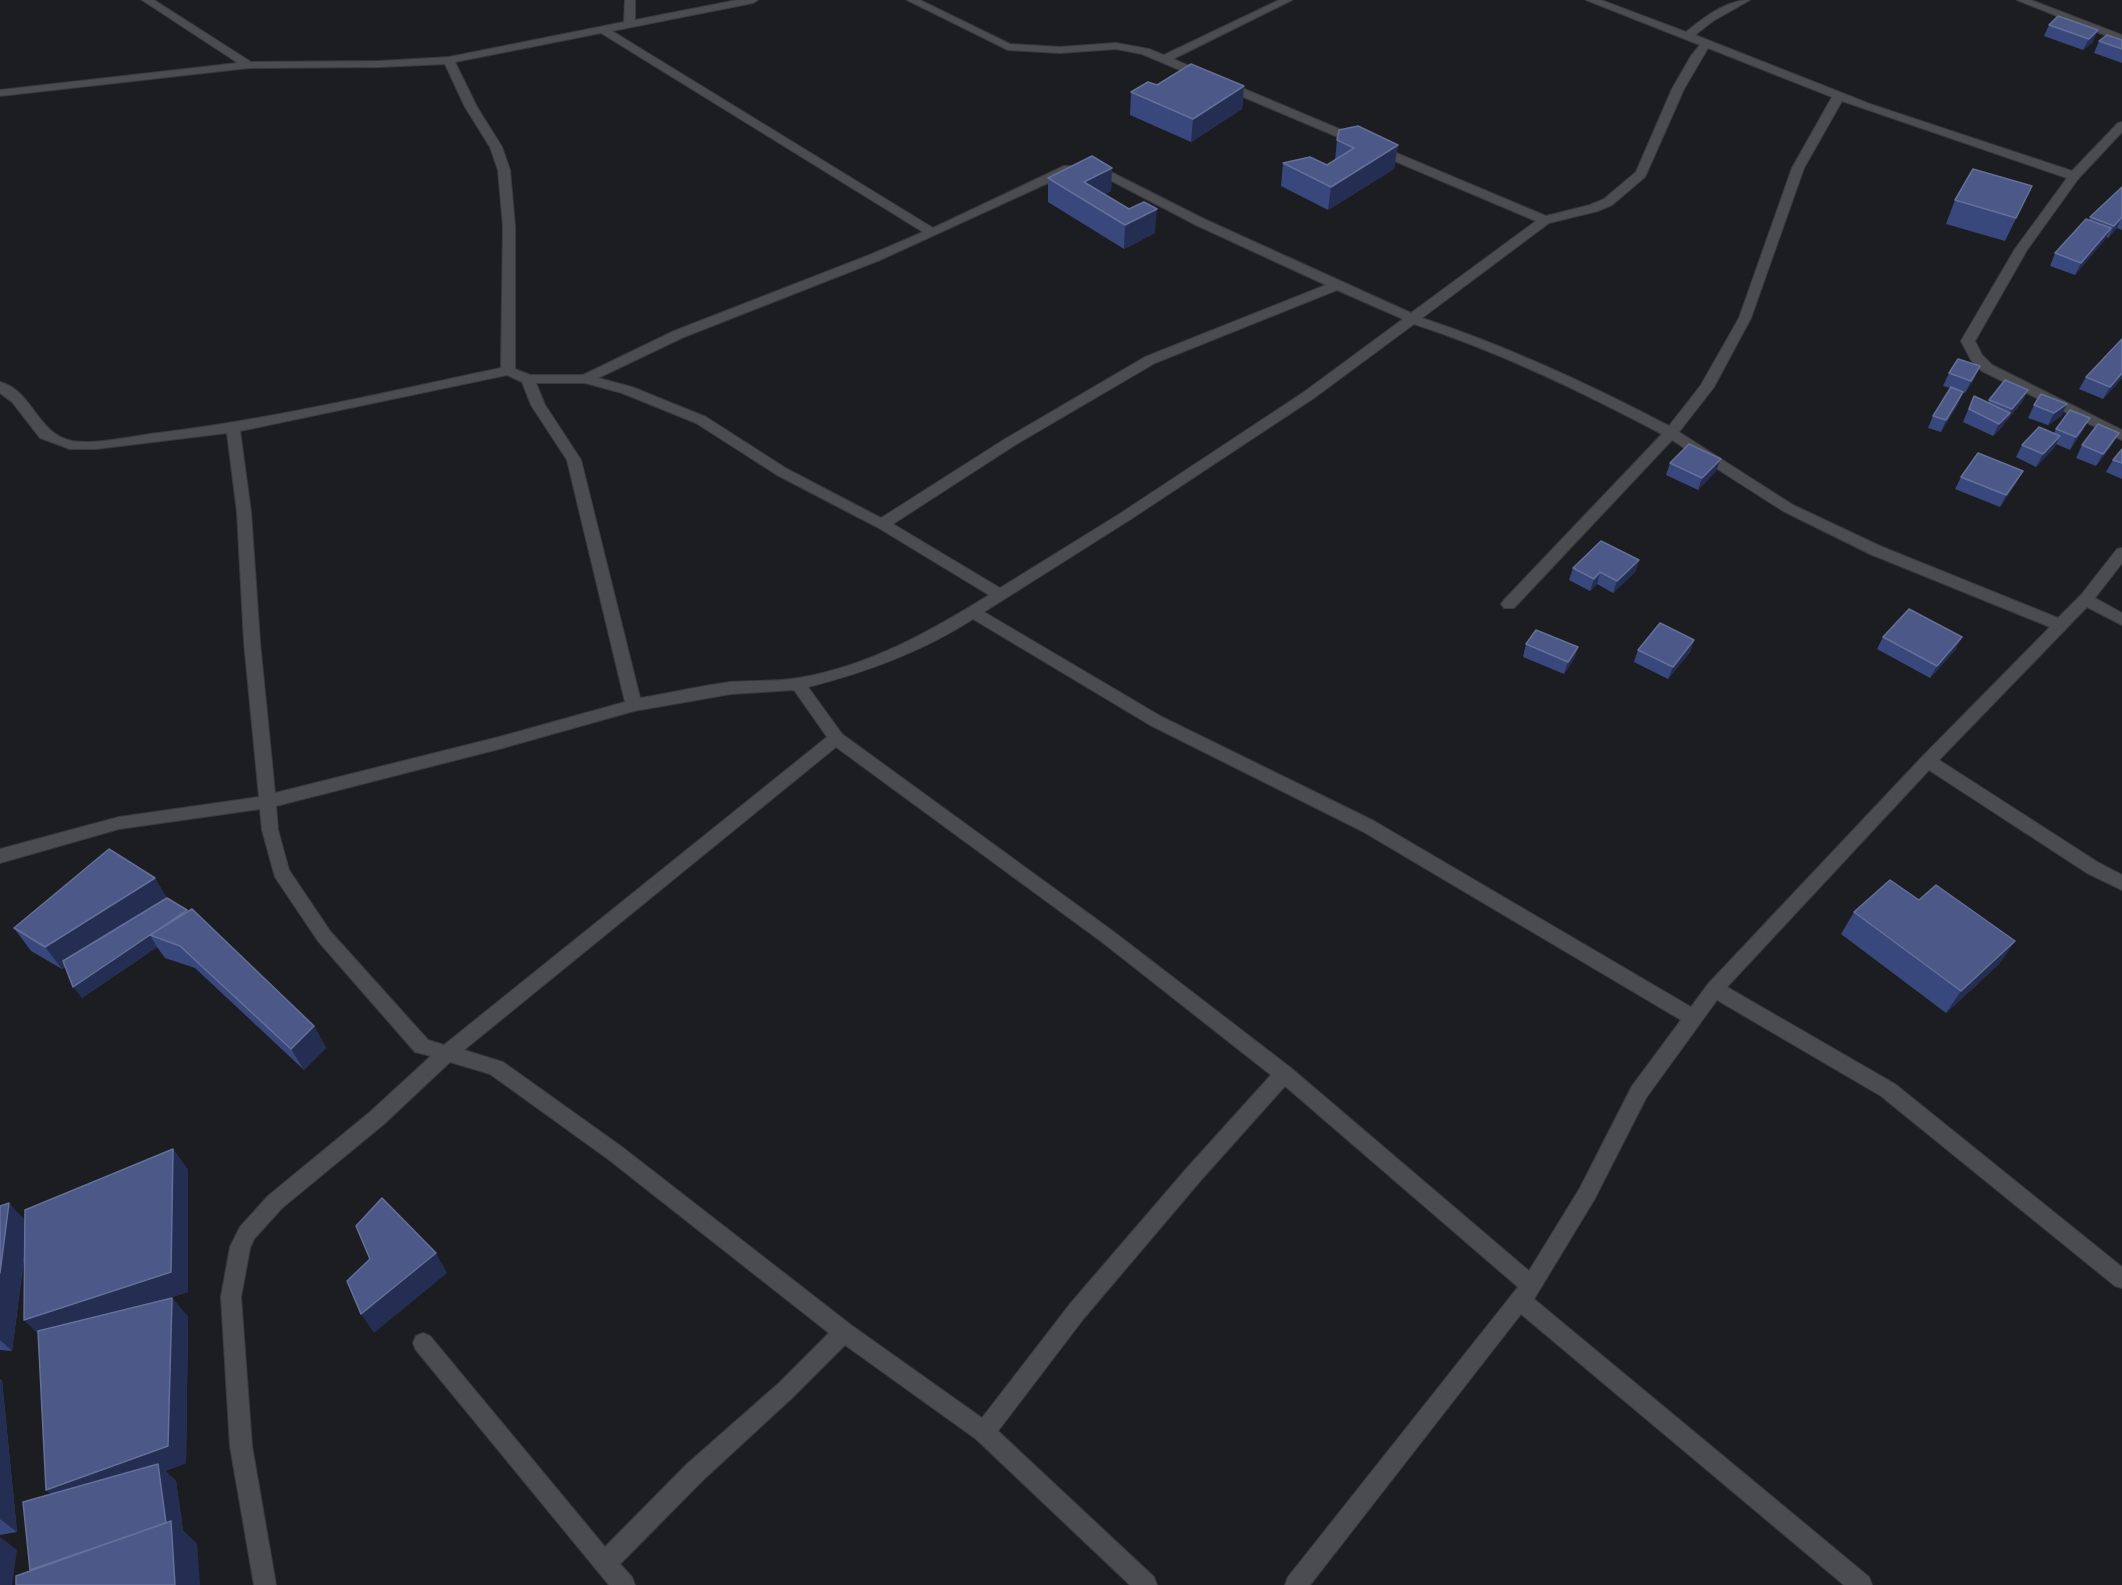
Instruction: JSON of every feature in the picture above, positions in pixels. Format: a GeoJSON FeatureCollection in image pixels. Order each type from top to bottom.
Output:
{"type":"FeatureCollection","features":[{"type":"Feature","properties":{"kind":"street"},"geometry":{"type":"LineString","coordinates":[[147,0],[249,65]]}},
{"type":"Feature","properties":{"kind":"street"},"geometry":{"type":"LineString","coordinates":[[629,25],[630,0]]}},
{"type":"Feature","properties":{"kind":"street"},"geometry":{"type":"LineString","coordinates":[[0,93],[249,65],[380,64],[449,60],[753,0]]}},
{"type":"Feature","properties":{"kind":"street"},"geometry":{"type":"LineString","coordinates":[[912,0],[1008,47],[1060,50],[1116,46],[1145,51],[1166,58],[1545,220]]}},
{"type":"Feature","properties":{"kind":"street"},"geometry":{"type":"LineString","coordinates":[[1166,58],[1287,0]]}},
{"type":"Feature","properties":{"kind":"street"},"geometry":{"type":"LineString","coordinates":[[1591,0],[1689,35],[1839,96],[1953,137],[2074,176]]}},
{"type":"Feature","properties":{"kind":"street"},"geometry":{"type":"LineString","coordinates":[[1689,35],[1709,19],[1745,0]]}},
{"type":"Feature","properties":{"kind":"street"},"geometry":{"type":"LineString","coordinates":[[2022,0],[2122,39]]}},
{"type":"Feature","properties":{"kind":"street"},"geometry":{"type":"LineString","coordinates":[[603,30],[930,231]]}},
{"type":"Feature","properties":{"kind":"street"},"geometry":{"type":"LineString","coordinates":[[0,856],[119,823],[266,802],[634,705],[731,688],[798,684],[859,668],[951,626],[1126,516],[1309,395],[1545,220],[1594,208],[1608,201],[1641,174],[1678,89],[1696,56],[1707,43]]}},
{"type":"Feature","properties":{"kind":"street"},"geometry":{"type":"LineString","coordinates":[[449,60],[471,107],[496,147],[504,170],[509,226],[508,371]]}},
{"type":"Feature","properties":{"kind":"street"},"geometry":{"type":"LineString","coordinates":[[1509,604],[1671,433],[1707,387],[1745,318],[1798,168],[1839,96]]}},
{"type":"Feature","properties":{"kind":"street"},"geometry":{"type":"LineString","coordinates":[[2122,125],[2074,176],[2021,249],[1968,341],[1976,357],[1987,368],[2122,436]]}},
{"type":"Feature","properties":{"kind":"street"},"geometry":{"type":"LineString","coordinates":[[585,379],[679,334],[876,257],[930,231],[974,214],[1074,166],[1090,166],[1200,222],[1337,285],[1413,318],[1474,339],[1544,370],[1671,433],[1788,507],[1875,550],[2061,625]]}},
{"type":"Feature","properties":{"kind":"street"},"geometry":{"type":"LineString","coordinates":[[882,524],[1010,442],[1150,360],[1337,285]]}},
{"type":"Feature","properties":{"kind":"street"},"geometry":{"type":"LineString","coordinates":[[0,386],[17,399],[45,435],[70,445],[96,445],[233,428],[508,371],[528,379],[585,379],[627,390],[701,420],[782,472],[882,524],[999,594]]}},
{"type":"Feature","properties":{"kind":"street"},"geometry":{"type":"LineString","coordinates":[[528,379],[537,405],[574,460],[634,705]]}},
{"type":"Feature","properties":{"kind":"street"},"geometry":{"type":"LineString","coordinates":[[233,428],[244,512],[266,802],[275,854],[281,872],[324,936],[422,1046],[496,1068],[615,1153],[844,1332],[984,1432],[1146,1585]]}},
{"type":"Feature","properties":{"kind":"street"},"geometry":{"type":"LineString","coordinates":[[1296,1585],[1526,1293],[1587,1194],[1639,1092],[1714,989],[1928,761],[2086,599],[2122,553]]}},
{"type":"Feature","properties":{"kind":"street"},"geometry":{"type":"LineString","coordinates":[[2086,599],[2122,620]]}},
{"type":"Feature","properties":{"kind":"street"},"geometry":{"type":"LineString","coordinates":[[972,612],[1156,721],[1368,826],[1692,1017]]}},
{"type":"Feature","properties":{"kind":"street"},"geometry":{"type":"LineString","coordinates":[[798,684],[836,738],[1108,937],[1284,1074],[1526,1293],[1860,1585]]}},
{"type":"Feature","properties":{"kind":"street"},"geometry":{"type":"LineString","coordinates":[[265,1585],[240,1435],[231,1297],[240,1247],[248,1233],[275,1202],[377,1118],[447,1053],[836,738]]}},
{"type":"Feature","properties":{"kind":"street"},"geometry":{"type":"LineString","coordinates":[[1928,761],[2093,868],[2122,883]]}},
{"type":"Feature","properties":{"kind":"street"},"geometry":{"type":"LineString","coordinates":[[1714,989],[1888,1090],[2122,1279]]}},
{"type":"Feature","properties":{"kind":"street"},"geometry":{"type":"LineString","coordinates":[[984,1432],[1077,1311],[1194,1174],[1284,1074]]}},
{"type":"Feature","properties":{"kind":"street"},"geometry":{"type":"LineString","coordinates":[[604,1564],[695,1472],[786,1390],[844,1332]]}},
{"type":"Feature","properties":{"kind":"street"},"geometry":{"type":"LineString","coordinates":[[423,1343],[604,1564],[624,1585]]}},
{"type":"Feature","properties":{"kind":"building"},"geometry":{"type":"Polygon","coordinates":[[[2058,16],[2098,30],[2089,39],[2049,25],[2058,16]]]}},
{"type":"Feature","properties":{"kind":"building"},"geometry":{"type":"Polygon","coordinates":[[[2107,35],[2122,40],[2122,49],[2099,41],[2107,35]]]}},
{"type":"Feature","properties":{"kind":"building"},"geometry":{"type":"Polygon","coordinates":[[[1191,64],[1244,86],[1193,119],[1131,92],[1148,82],[1157,85],[1191,64]]]}},
{"type":"Feature","properties":{"kind":"building"},"geometry":{"type":"Polygon","coordinates":[[[1358,126],[1398,145],[1331,187],[1283,163],[1310,157],[1327,165],[1354,148],[1337,140],[1339,130],[1358,126]]]}},
{"type":"Feature","properties":{"kind":"building"},"geometry":{"type":"Polygon","coordinates":[[[1092,156],[1112,168],[1084,182],[1129,209],[1144,202],[1157,209],[1125,225],[1048,178],[1092,156]]]}},
{"type":"Feature","properties":{"kind":"building"},"geometry":{"type":"Polygon","coordinates":[[[1973,169],[2032,186],[2016,218],[1955,200],[1973,169]]]}},
{"type":"Feature","properties":{"kind":"building"},"geometry":{"type":"Polygon","coordinates":[[[2122,187],[2122,217],[2114,226],[2090,217],[2122,187]]]}},
{"type":"Feature","properties":{"kind":"building"},"geometry":{"type":"Polygon","coordinates":[[[2086,219],[2111,228],[2081,263],[2055,253],[2086,219]]]}},
{"type":"Feature","properties":{"kind":"building"},"geometry":{"type":"Polygon","coordinates":[[[2122,339],[2122,373],[2110,387],[2086,377],[2122,339]]]}},
{"type":"Feature","properties":{"kind":"building"},"geometry":{"type":"Polygon","coordinates":[[[1958,359],[1980,366],[1971,381],[1949,373],[1958,359]]]}},
{"type":"Feature","properties":{"kind":"building"},"geometry":{"type":"Polygon","coordinates":[[[2005,380],[2028,390],[2012,409],[1989,400],[2005,380]]]}},
{"type":"Feature","properties":{"kind":"building"},"geometry":{"type":"Polygon","coordinates":[[[1951,387],[1963,392],[1946,420],[1933,416],[1951,387]]]}},
{"type":"Feature","properties":{"kind":"building"},"geometry":{"type":"Polygon","coordinates":[[[2041,394],[2067,404],[2054,413],[2034,405],[2041,394]]]}},
{"type":"Feature","properties":{"kind":"building"},"geometry":{"type":"Polygon","coordinates":[[[1974,396],[2010,413],[1999,424],[1969,409],[1974,396]]]}},
{"type":"Feature","properties":{"kind":"building"},"geometry":{"type":"Polygon","coordinates":[[[2070,410],[2090,418],[2076,437],[2056,429],[2070,410]]]}},
{"type":"Feature","properties":{"kind":"building"},"geometry":{"type":"Polygon","coordinates":[[[2098,424],[2119,433],[2103,454],[2082,445],[2098,424]]]}},
{"type":"Feature","properties":{"kind":"building"},"geometry":{"type":"Polygon","coordinates":[[[2039,427],[2060,436],[2043,454],[2022,445],[2039,427]]]}},
{"type":"Feature","properties":{"kind":"building"},"geometry":{"type":"Polygon","coordinates":[[[1689,444],[1721,459],[1702,478],[1670,463],[1689,444]]]}},
{"type":"Feature","properties":{"kind":"building"},"geometry":{"type":"Polygon","coordinates":[[[2122,449],[2122,463],[2113,460],[2122,449]]]}},
{"type":"Feature","properties":{"kind":"building"},"geometry":{"type":"Polygon","coordinates":[[[1978,453],[2023,471],[2006,495],[1961,477],[1978,453]]]}},
{"type":"Feature","properties":{"kind":"building"},"geometry":{"type":"Polygon","coordinates":[[[1601,541],[1639,560],[1617,581],[1600,572],[1594,579],[1573,568],[1601,541]]]}},
{"type":"Feature","properties":{"kind":"building"},"geometry":{"type":"Polygon","coordinates":[[[1909,609],[1962,637],[1937,666],[1883,637],[1909,609]]]}},
{"type":"Feature","properties":{"kind":"building"},"geometry":{"type":"Polygon","coordinates":[[[1660,623],[1694,640],[1673,667],[1638,650],[1660,623]]]}},
{"type":"Feature","properties":{"kind":"building"},"geometry":{"type":"Polygon","coordinates":[[[1536,630],[1578,647],[1568,662],[1526,644],[1536,630]]]}},
{"type":"Feature","properties":{"kind":"building"},"geometry":{"type":"Polygon","coordinates":[[[109,849],[155,878],[45,947],[14,928],[109,849]]]}},
{"type":"Feature","properties":{"kind":"building"},"geometry":{"type":"Polygon","coordinates":[[[1890,880],[1919,900],[1936,885],[2015,941],[1961,991],[1854,912],[1890,880]]]}},
{"type":"Feature","properties":{"kind":"building"},"geometry":{"type":"Polygon","coordinates":[[[167,898],[187,910],[73,987],[63,961],[167,898]]]}},
{"type":"Feature","properties":{"kind":"building"},"geometry":{"type":"Polygon","coordinates":[[[192,909],[314,1026],[291,1049],[180,946],[150,935],[192,909]]]}},
{"type":"Feature","properties":{"kind":"building"},"geometry":{"type":"Polygon","coordinates":[[[173,1149],[171,1272],[24,1320],[25,1210],[173,1149]]]}},
{"type":"Feature","properties":{"kind":"building"},"geometry":{"type":"Polygon","coordinates":[[[382,1198],[436,1253],[361,1314],[347,1281],[370,1259],[356,1226],[382,1198]]]}},
{"type":"Feature","properties":{"kind":"building"},"geometry":{"type":"Polygon","coordinates":[[[9,1203],[0,1273],[0,1206],[9,1203]]]}},
{"type":"Feature","properties":{"kind":"building"},"geometry":{"type":"Polygon","coordinates":[[[172,1298],[168,1446],[46,1490],[38,1331],[172,1298]]]}},
{"type":"Feature","properties":{"kind":"building"},"geometry":{"type":"Polygon","coordinates":[[[158,1464],[166,1523],[30,1570],[23,1502],[158,1464]]]}},
{"type":"Feature","properties":{"kind":"building"},"geometry":{"type":"Polygon","coordinates":[[[171,1521],[175,1585],[16,1585],[16,1576],[171,1521]]]}}]}
